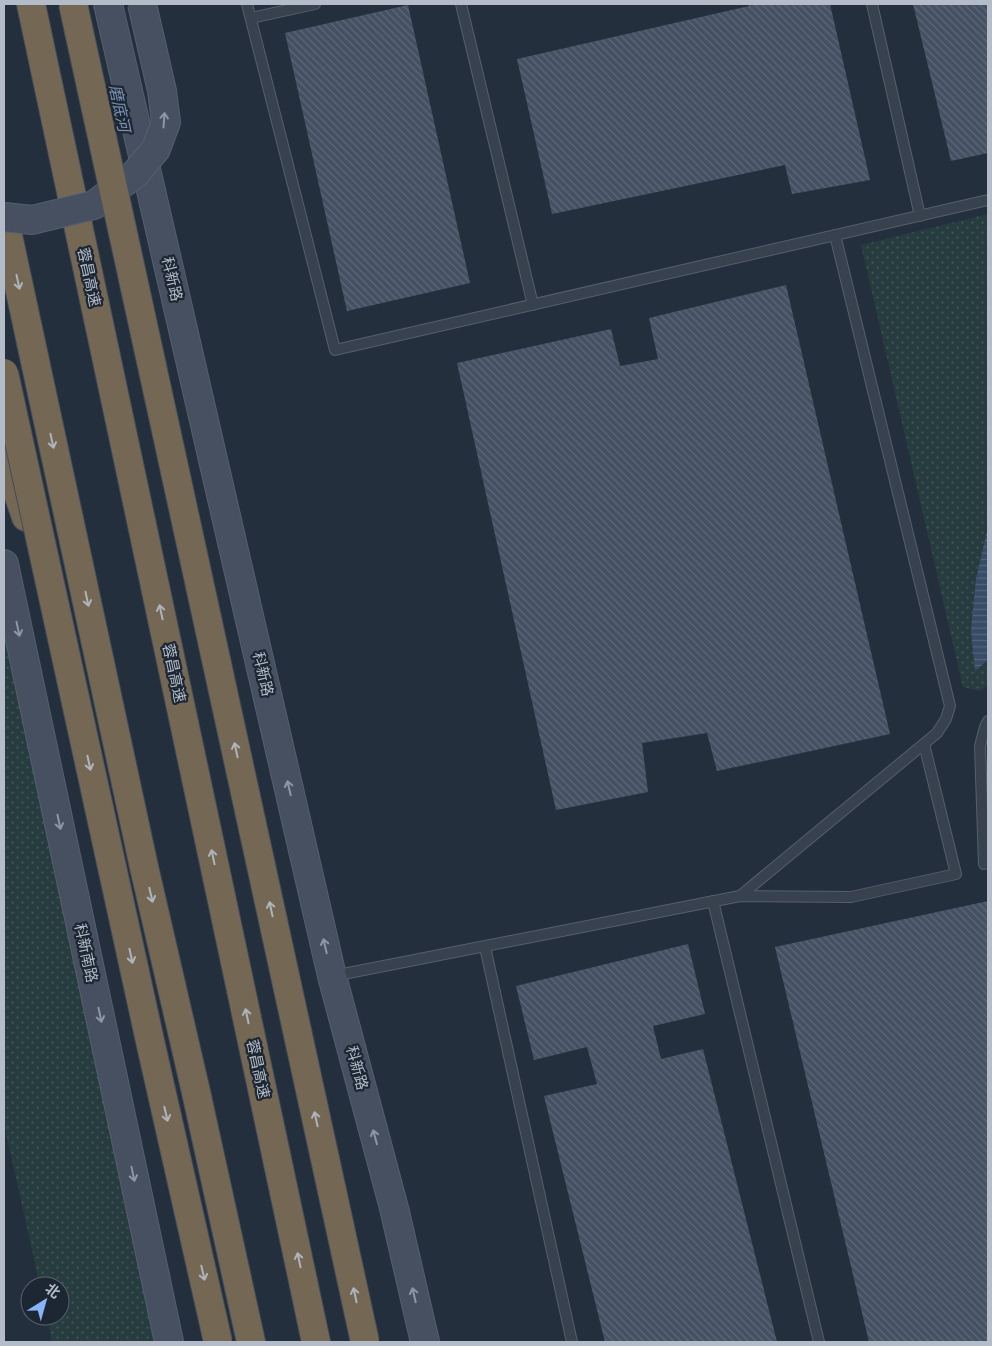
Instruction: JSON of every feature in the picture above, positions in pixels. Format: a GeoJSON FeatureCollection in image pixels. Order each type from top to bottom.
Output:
{"type":"FeatureCollection","features":[{"type":"Feature","properties":{"kind":"highway","name":"蓉昌高速"},"geometry":{"type":"LineString","coordinates":[[31,4],[316,1342]]}},
{"type":"Feature","properties":{"kind":"highway"},"geometry":{"type":"LineString","coordinates":[[73,4],[365,1342]]}},
{"type":"Feature","properties":{"kind":"highway"},"geometry":{"type":"LineString","coordinates":[[4,217],[144,867],[251,1342]]}},
{"type":"Feature","properties":{"kind":"highway"},"geometry":{"type":"LineString","coordinates":[[4,373],[152,1051],[218,1342]]}},
{"type":"Feature","properties":{"kind":"highway"},"geometry":{"type":"LineString","coordinates":[[4,452],[144,867]]}},
{"type":"Feature","properties":{"kind":"main road","name":"科新路"},"geometry":{"type":"LineString","coordinates":[[108,4],[332,976],[394,1208],[426,1342]]}},
{"type":"Feature","properties":{"kind":"main road"},"geometry":{"type":"LineString","coordinates":[[4,217],[32,220],[94,205],[135,174],[156,149],[166,122],[162,91],[142,4]]}},
{"type":"Feature","properties":{"kind":"main road","name":"科新南路"},"geometry":{"type":"LineString","coordinates":[[4,564],[169,1342]]}},
{"type":"Feature","properties":{"kind":"lane"},"geometry":{"type":"LineString","coordinates":[[248,4],[336,350],[988,200]]}},
{"type":"Feature","properties":{"kind":"lane"},"geometry":{"type":"LineString","coordinates":[[251,18],[315,4]]}},
{"type":"Feature","properties":{"kind":"lane"},"geometry":{"type":"LineString","coordinates":[[461,4],[533,305]]}},
{"type":"Feature","properties":{"kind":"lane"},"geometry":{"type":"LineString","coordinates":[[872,4],[920,216]]}},
{"type":"Feature","properties":{"kind":"lane"},"geometry":{"type":"LineString","coordinates":[[740,896],[937,733],[946,719],[950,706],[835,235]]}},
{"type":"Feature","properties":{"kind":"lane"},"geometry":{"type":"LineString","coordinates":[[984,864],[980,754],[985,727],[988,721]]}},
{"type":"Feature","properties":{"kind":"lane"},"geometry":{"type":"LineString","coordinates":[[332,976],[740,896],[851,897],[956,874],[924,744]]}},
{"type":"Feature","properties":{"kind":"lane"},"geometry":{"type":"LineString","coordinates":[[714,902],[819,1342]]}},
{"type":"Feature","properties":{"kind":"lane"},"geometry":{"type":"LineString","coordinates":[[485,946],[572,1342]]}},
{"type":"Feature","properties":{"kind":"green space"},"geometry":{"type":"Polygon","coordinates":[[[988,214],[988,685],[981,691],[963,687],[861,245],[988,214]]]}},
{"type":"Feature","properties":{"kind":"green space"},"geometry":{"type":"Polygon","coordinates":[[[4,620],[92,1034],[154,1342],[52,1342],[49,1326],[70,1326],[70,1276],[38,1276],[4,1124],[4,620]]]}},
{"type":"Feature","properties":{"kind":"water"},"geometry":{"type":"Polygon","coordinates":[[[988,527],[988,660],[975,671],[971,630],[976,579],[988,527]]]}},
{"type":"Feature","properties":{"kind":"building"},"geometry":{"type":"Polygon","coordinates":[[[749,4],[830,4],[870,180],[792,194],[785,165],[552,214],[517,59],[749,6],[749,4]]]}},
{"type":"Feature","properties":{"kind":"building"},"geometry":{"type":"Polygon","coordinates":[[[913,4],[988,4],[988,153],[951,161],[913,4]]]}},
{"type":"Feature","properties":{"kind":"building"},"geometry":{"type":"Polygon","coordinates":[[[408,5],[470,283],[347,311],[285,33],[408,5]]]}},
{"type":"Feature","properties":{"kind":"building"},"geometry":{"type":"Polygon","coordinates":[[[786,285],[890,734],[717,771],[707,733],[642,743],[648,792],[556,810],[457,363],[611,329],[620,366],[658,359],[649,318],[786,285]]]}},
{"type":"Feature","properties":{"kind":"building"},"geometry":{"type":"Polygon","coordinates":[[[988,901],[988,1342],[869,1342],[775,947],[988,901]]]}},
{"type":"Feature","properties":{"kind":"building"},"geometry":{"type":"Polygon","coordinates":[[[688,944],[705,1014],[653,1026],[661,1059],[703,1049],[777,1342],[605,1342],[544,1096],[597,1084],[587,1047],[534,1060],[516,986],[688,944]]]}},
{"type":"Feature","properties":{"kind":"water label","name":"磨底河"},"geometry":{"type":"Point","coordinates":[120,108]}}]}
